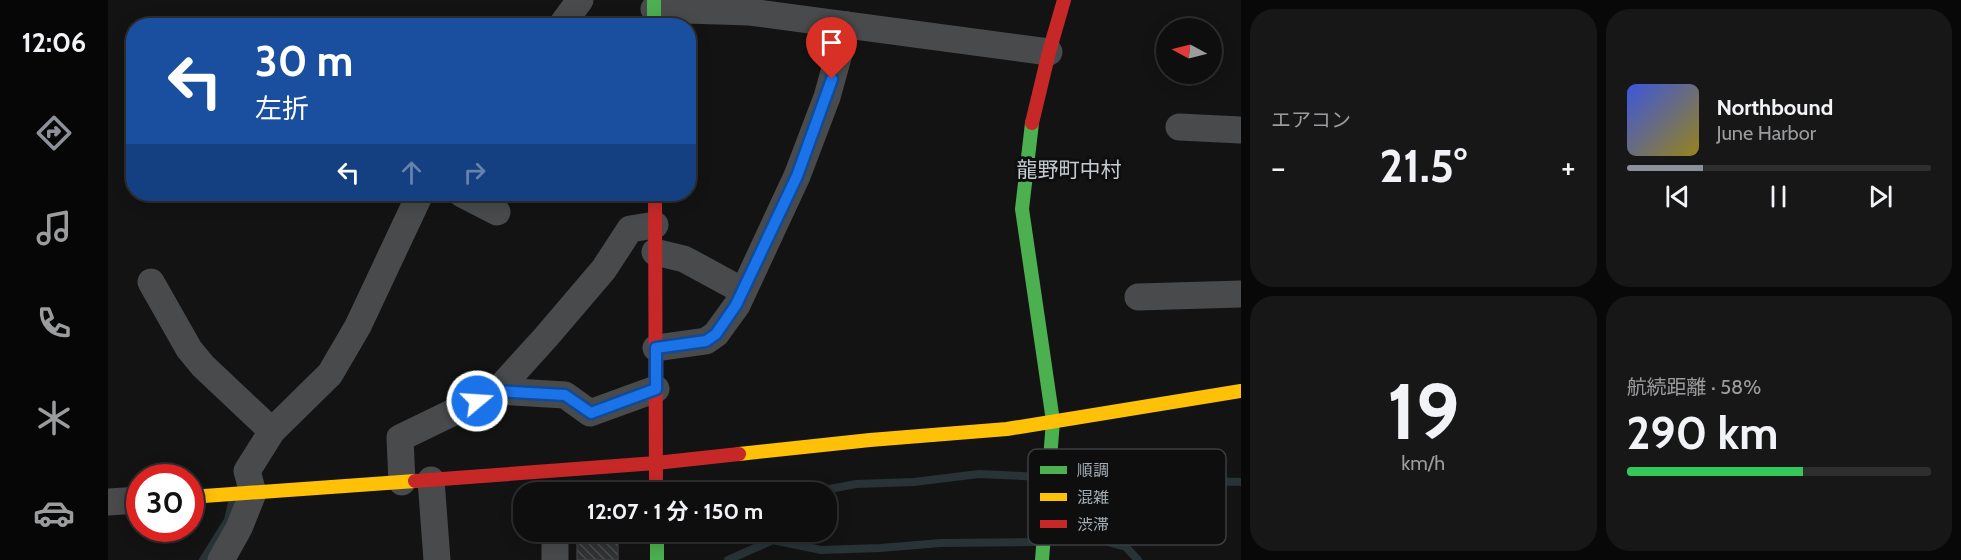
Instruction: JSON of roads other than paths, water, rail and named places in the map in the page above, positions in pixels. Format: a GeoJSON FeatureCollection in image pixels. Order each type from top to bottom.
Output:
{"type":"FeatureCollection","features":[{"type":"Feature","properties":{"kind":"street"},"geometry":{"type":"LineString","coordinates":[[567,18],[580,0]]}},
{"type":"Feature","properties":{"kind":"street"},"geometry":{"type":"LineString","coordinates":[[1051,449],[1053,421],[1022,209],[1031,129],[1064,0]]}},
{"type":"Feature","properties":{"kind":"street"},"geometry":{"type":"LineString","coordinates":[[654,12],[750,12],[1049,52]]}},
{"type":"Feature","properties":{"kind":"street"},"geometry":{"type":"LineString","coordinates":[[656,348],[706,341],[716,334],[736,305],[797,176],[827,97],[847,25]]}},
{"type":"Feature","properties":{"kind":"street"},"geometry":{"type":"LineString","coordinates":[[1179,127],[1241,130]]}},
{"type":"Feature","properties":{"kind":"street"},"geometry":{"type":"LineString","coordinates":[[221,560],[239,528],[253,493],[247,471],[272,430],[330,374],[358,326],[417,201]]}},
{"type":"Feature","properties":{"kind":"street"},"geometry":{"type":"LineString","coordinates":[[476,201],[497,212]]}},
{"type":"Feature","properties":{"kind":"street"},"geometry":{"type":"LineString","coordinates":[[655,201],[656,482]]}},
{"type":"Feature","properties":{"kind":"street"},"geometry":{"type":"LineString","coordinates":[[402,482],[400,438],[497,391],[604,268],[630,230],[655,225]]}},
{"type":"Feature","properties":{"kind":"street"},"geometry":{"type":"LineString","coordinates":[[655,252],[684,259],[743,291]]}},
{"type":"Feature","properties":{"kind":"street"},"geometry":{"type":"LineString","coordinates":[[151,282],[189,349],[203,366],[272,430]]}},
{"type":"Feature","properties":{"kind":"street"},"geometry":{"type":"LineString","coordinates":[[1138,297],[1241,294]]}},
{"type":"Feature","properties":{"kind":"street"},"geometry":{"type":"LineString","coordinates":[[497,391],[565,395],[591,413],[656,389]]}},
{"type":"Feature","properties":{"kind":"street"},"geometry":{"type":"LineString","coordinates":[[204,496],[431,480],[554,482],[656,463],[870,440],[1007,429],[1241,391]]}},
{"type":"Feature","properties":{"kind":"street"},"geometry":{"type":"LineString","coordinates":[[431,480],[437,560]]}},
{"type":"Feature","properties":{"kind":"street"},"geometry":{"type":"LineString","coordinates":[[108,502],[126,501]]}},
{"type":"Feature","properties":{"kind":"street"},"geometry":{"type":"LineString","coordinates":[[555,542],[555,560]]}},
{"type":"Feature","properties":{"kind":"street"},"geometry":{"type":"LineString","coordinates":[[657,542],[657,560]]}},
{"type":"Feature","properties":{"kind":"street"},"geometry":{"type":"LineString","coordinates":[[1042,560],[1043,545]]}},
{"type":"Feature","properties":{"kind":"waterway"},"geometry":{"type":"LineString","coordinates":[[837,488],[979,474],[1028,476]]}},
{"type":"Feature","properties":{"kind":"waterway"},"geometry":{"type":"LineString","coordinates":[[1226,482],[1241,482]]}},
{"type":"Feature","properties":{"kind":"waterway"},"geometry":{"type":"LineString","coordinates":[[203,560],[228,520],[232,503]]}},
{"type":"Feature","properties":{"kind":"waterway"},"geometry":{"type":"LineString","coordinates":[[728,560],[768,542]]}},
{"type":"Feature","properties":{"kind":"waterway"},"geometry":{"type":"LineString","coordinates":[[783,542],[821,550],[941,543],[1028,542]]}},
{"type":"Feature","properties":{"kind":"waterway"},"geometry":{"type":"LineString","coordinates":[[1119,545],[1126,547],[1138,560]]}},
{"type":"Feature","properties":{"kind":"district","name":"龍野町中村"},"geometry":{"type":"Point","coordinates":[1069,170]}}]}
